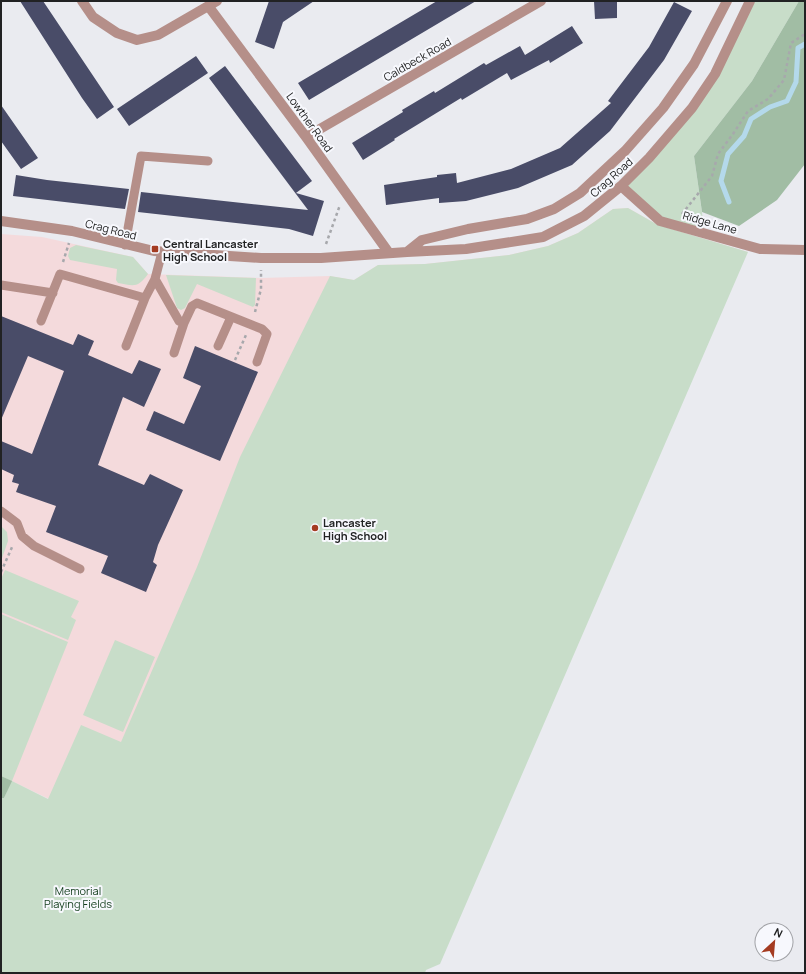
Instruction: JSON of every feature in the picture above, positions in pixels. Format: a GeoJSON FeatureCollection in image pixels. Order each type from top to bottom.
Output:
{"type":"FeatureCollection","features":[{"type":"Feature","properties":{"kind":"street"},"geometry":{"type":"LineString","coordinates":[[82,1],[94,17],[117,32],[137,40],[158,35],[213,4]]}},
{"type":"Feature","properties":{"kind":"street","name":"Caldbeck Road"},"geometry":{"type":"LineString","coordinates":[[306,137],[540,1]]}},
{"type":"Feature","properties":{"kind":"street","name":"Crag Road"},"geometry":{"type":"LineString","coordinates":[[407,252],[422,240],[468,229],[527,219],[554,210],[580,193],[626,151],[663,108],[694,64],[727,1]]}},
{"type":"Feature","properties":{"kind":"street","name":"Crag Road"},"geometry":{"type":"LineString","coordinates":[[1,221],[72,231],[125,245],[162,252],[261,258],[322,258],[466,249],[543,237],[584,216],[621,186],[649,158],[692,108],[715,74],[750,1]]}},
{"type":"Feature","properties":{"kind":"street","name":"Lowther Road"},"geometry":{"type":"LineString","coordinates":[[213,4],[388,253]]}},
{"type":"Feature","properties":{"kind":"street","name":"Ridge Lane"},"geometry":{"type":"LineString","coordinates":[[621,186],[660,221],[760,249],[805,250]]}},
{"type":"Feature","properties":{"kind":"lane"},"geometry":{"type":"LineString","coordinates":[[125,245],[141,156],[208,161]]}},
{"type":"Feature","properties":{"kind":"lane"},"geometry":{"type":"LineString","coordinates":[[126,346],[145,298],[156,279],[162,252]]}},
{"type":"Feature","properties":{"kind":"lane"},"geometry":{"type":"LineString","coordinates":[[41,321],[60,274],[145,298]]}},
{"type":"Feature","properties":{"kind":"lane"},"geometry":{"type":"LineString","coordinates":[[156,279],[179,321],[184,323]]}},
{"type":"Feature","properties":{"kind":"lane"},"geometry":{"type":"LineString","coordinates":[[1,286],[53,293]]}},
{"type":"Feature","properties":{"kind":"lane"},"geometry":{"type":"LineString","coordinates":[[174,353],[184,323],[192,306],[197,303],[262,329],[267,334],[257,362]]}},
{"type":"Feature","properties":{"kind":"lane"},"geometry":{"type":"LineString","coordinates":[[218,346],[231,317]]}},
{"type":"Feature","properties":{"kind":"lane"},"geometry":{"type":"LineString","coordinates":[[1,511],[16,523],[22,536],[34,546],[80,569]]}},
{"type":"Feature","properties":{"kind":"path"},"geometry":{"type":"LineString","coordinates":[[673,224],[712,176],[718,154],[748,111],[768,99],[784,80],[791,43],[805,34]]}},
{"type":"Feature","properties":{"kind":"path"},"geometry":{"type":"LineString","coordinates":[[322,258],[344,191]]}},
{"type":"Feature","properties":{"kind":"path"},"geometry":{"type":"LineString","coordinates":[[60,274],[72,231]]}},
{"type":"Feature","properties":{"kind":"path"},"geometry":{"type":"LineString","coordinates":[[1,572],[20,529]]}},
{"type":"Feature","properties":{"kind":"shaded area"},"geometry":{"type":"Polygon","coordinates":[[[628,208],[658,225],[748,252],[49,799],[1,776],[1,234],[42,237],[133,257],[148,274],[261,278],[330,276],[354,280],[378,265],[425,264],[509,255],[548,246],[578,233],[613,209],[628,208]]]}},
{"type":"Feature","properties":{"kind":"green space"},"geometry":{"type":"Polygon","coordinates":[[[750,1],[799,1],[752,81],[694,156],[705,234],[660,221],[621,186],[692,108],[750,1]]]}},
{"type":"Feature","properties":{"kind":"green space"},"geometry":{"type":"Polygon","coordinates":[[[799,1],[805,1],[805,164],[777,200],[739,226],[702,212],[694,156],[752,81],[799,1]]]}},
{"type":"Feature","properties":{"kind":"green space","name":"Lancaster High School"},"geometry":{"type":"Polygon","coordinates":[[[628,208],[658,225],[748,252],[440,964],[426,970],[425,973],[1,973],[1,798],[4,798],[11,781],[1,776],[1,614],[68,642],[12,781],[48,799],[81,725],[121,742],[197,567],[240,457],[330,276],[354,280],[378,265],[425,264],[509,255],[548,246],[578,233],[613,209],[628,208]]]}},
{"type":"Feature","properties":{"kind":"green space"},"geometry":{"type":"Polygon","coordinates":[[[76,245],[133,257],[148,274],[141,282],[135,285],[118,283],[116,280],[117,269],[70,260],[68,256],[70,248],[76,245]]]}},
{"type":"Feature","properties":{"kind":"green space"},"geometry":{"type":"Polygon","coordinates":[[[166,275],[256,278],[255,305],[253,307],[197,284],[185,308],[181,310],[177,308],[166,275]]]}},
{"type":"Feature","properties":{"kind":"green space"},"geometry":{"type":"Polygon","coordinates":[[[1,526],[7,532],[8,541],[1,561],[1,526]]]}},
{"type":"Feature","properties":{"kind":"green space"},"geometry":{"type":"Polygon","coordinates":[[[5,570],[79,601],[71,617],[76,620],[68,640],[1,612],[1,579],[5,570]]]}},
{"type":"Feature","properties":{"kind":"green space"},"geometry":{"type":"Polygon","coordinates":[[[115,640],[155,657],[123,732],[83,715],[115,640]]]}},
{"type":"Feature","properties":{"kind":"green space"},"geometry":{"type":"Polygon","coordinates":[[[1,776],[12,781],[4,798],[1,798],[1,776]]]}},
{"type":"Feature","properties":{"kind":"building"},"geometry":{"type":"Polygon","coordinates":[[[20,1],[43,1],[114,107],[97,119],[20,1]]]}},
{"type":"Feature","properties":{"kind":"building"},"geometry":{"type":"Polygon","coordinates":[[[269,1],[314,1],[283,22],[274,49],[255,42],[269,1]]]}},
{"type":"Feature","properties":{"kind":"building"},"geometry":{"type":"Polygon","coordinates":[[[437,1],[476,1],[309,100],[298,83],[437,1]]]}},
{"type":"Feature","properties":{"kind":"building"},"geometry":{"type":"Polygon","coordinates":[[[594,1],[617,1],[617,18],[595,19],[594,1]]]}},
{"type":"Feature","properties":{"kind":"building"},"geometry":{"type":"Polygon","coordinates":[[[674,2],[692,11],[664,60],[610,131],[572,165],[518,188],[466,201],[439,203],[439,198],[386,205],[384,185],[456,173],[457,183],[511,169],[560,148],[611,103],[608,101],[649,47],[674,2]]]}},
{"type":"Feature","properties":{"kind":"building"},"geometry":{"type":"Polygon","coordinates":[[[572,26],[583,43],[550,63],[549,60],[511,80],[507,73],[462,100],[461,98],[363,160],[352,143],[403,112],[402,110],[434,91],[435,93],[484,63],[486,65],[520,46],[525,55],[572,26]]]}},
{"type":"Feature","properties":{"kind":"building"},"geometry":{"type":"Polygon","coordinates":[[[196,56],[208,73],[129,126],[117,109],[196,56]]]}},
{"type":"Feature","properties":{"kind":"building"},"geometry":{"type":"Polygon","coordinates":[[[225,66],[312,181],[296,193],[324,201],[313,236],[289,229],[138,212],[141,192],[308,210],[209,78],[225,66]]]}},
{"type":"Feature","properties":{"kind":"building"},"geometry":{"type":"Polygon","coordinates":[[[1,105],[38,158],[21,169],[1,141],[1,105]]]}},
{"type":"Feature","properties":{"kind":"building"},"geometry":{"type":"Polygon","coordinates":[[[16,175],[129,189],[125,209],[13,196],[16,175]]]}},
{"type":"Feature","properties":{"kind":"building"},"geometry":{"type":"Polygon","coordinates":[[[1,316],[73,345],[78,334],[94,341],[88,355],[132,374],[139,360],[161,369],[144,407],[123,397],[98,465],[144,485],[150,474],[183,490],[158,545],[153,562],[157,565],[146,592],[101,573],[108,556],[46,532],[56,506],[16,492],[19,484],[12,482],[14,475],[1,469],[1,441],[32,454],[64,371],[28,356],[1,420],[1,316]]]}},
{"type":"Feature","properties":{"kind":"building"},"geometry":{"type":"Polygon","coordinates":[[[195,346],[258,372],[220,461],[146,430],[154,411],[184,424],[201,386],[183,378],[195,346]]]}},
{"type":"Feature","properties":{"kind":"waterway"},"geometry":{"type":"LineString","coordinates":[[729,202],[721,181],[728,154],[744,136],[751,119],[770,107],[787,101],[796,82],[798,48],[805,44]]}},
{"type":"Feature","properties":{"kind":"place","name":"Central Lancaster High School"},"geometry":{"type":"Point","coordinates":[155,249]}},
{"type":"Feature","properties":{"kind":"place","name":"Lancaster High School"},"geometry":{"type":"Point","coordinates":[315,528]}},
{"type":"Feature","properties":{"kind":"park label","name":"Memorial Playing Fields"},"geometry":{"type":"Point","coordinates":[78,896]}}]}
